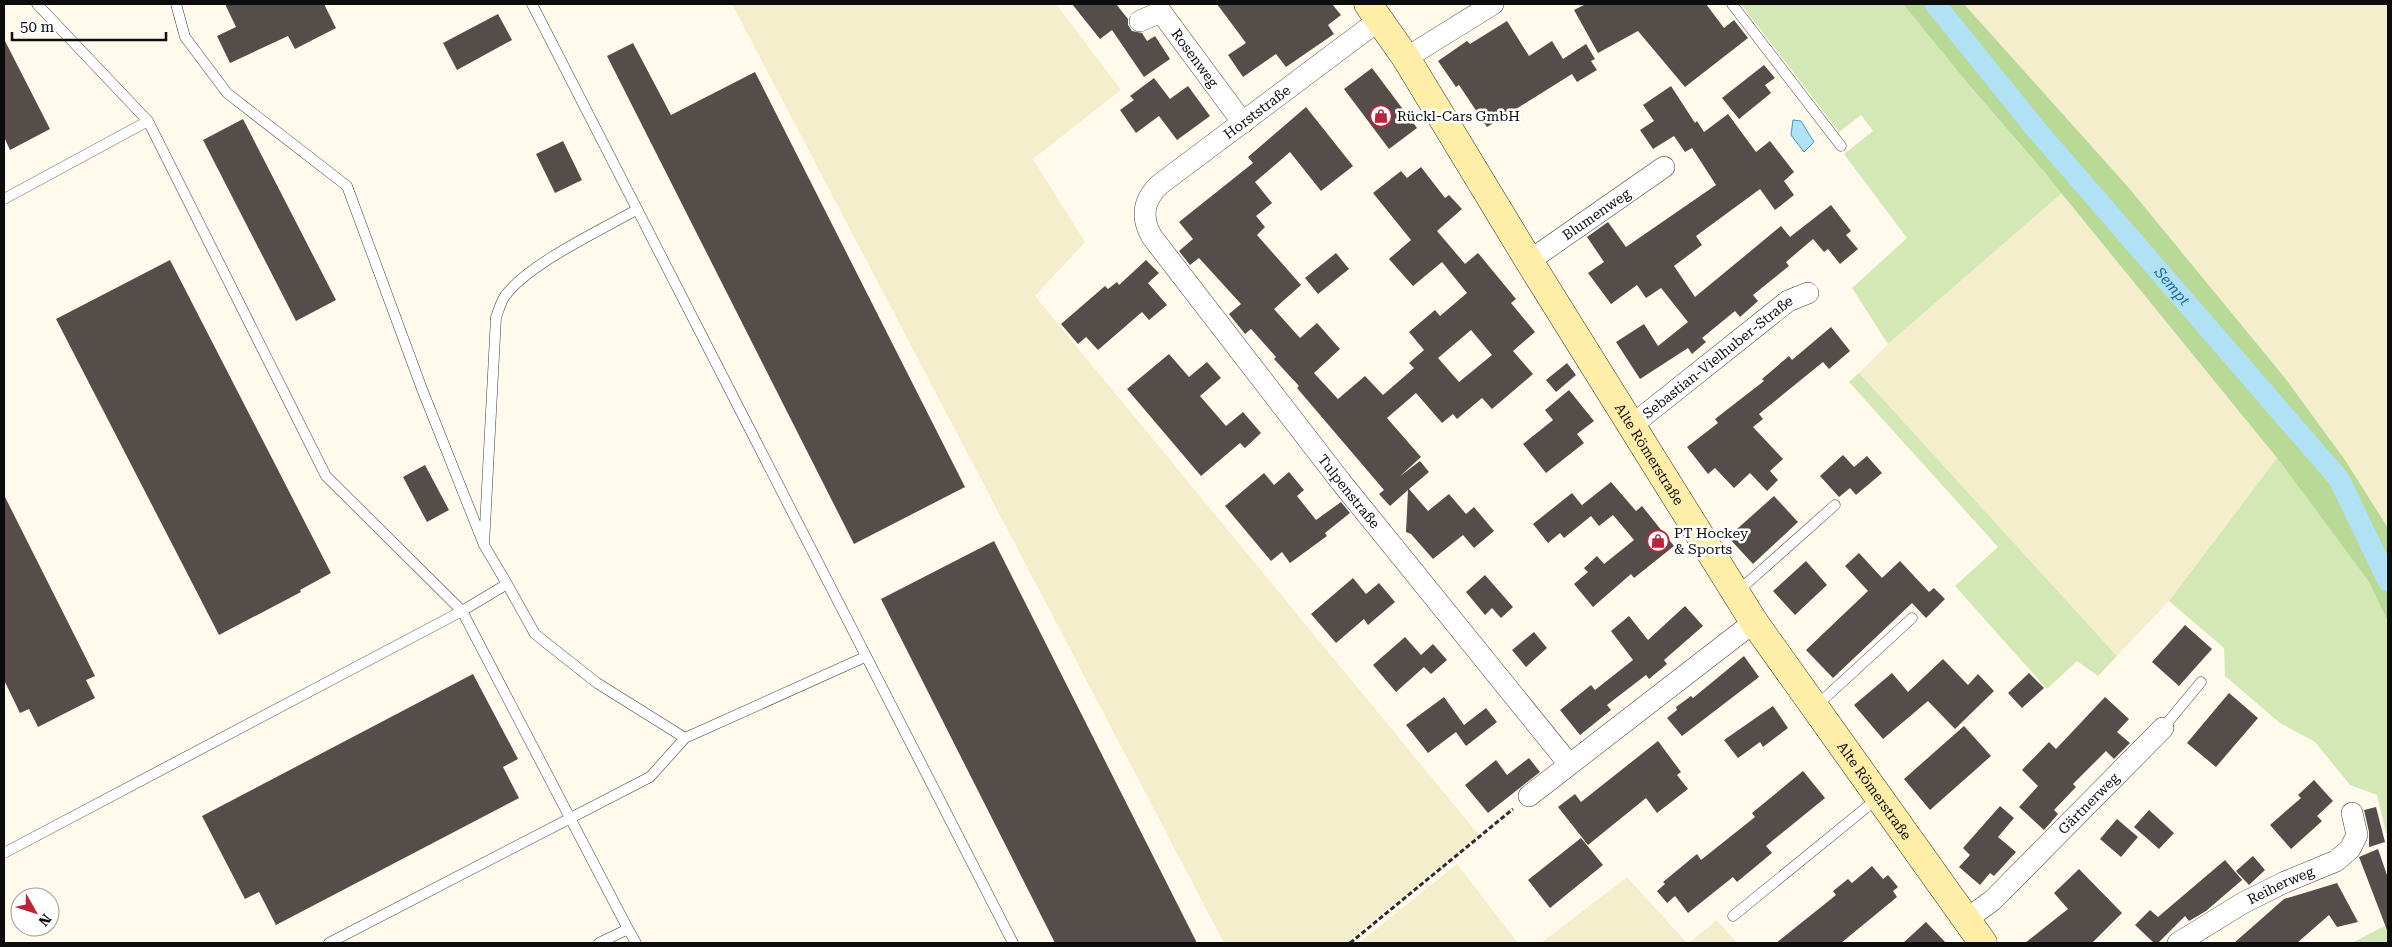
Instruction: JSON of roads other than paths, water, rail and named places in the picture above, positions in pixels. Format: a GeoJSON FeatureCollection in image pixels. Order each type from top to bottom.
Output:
{"type":"FeatureCollection","features":[{"type":"Feature","properties":{"kind":"main road","name":"Alte Römerstraße"},"geometry":{"type":"LineString","coordinates":[[1374,12],[1406,58],[1529,261],[1754,622],[1983,943]]}},
{"type":"Feature","properties":{"kind":"street"},"geometry":{"type":"LineString","coordinates":[[1406,58],[1493,4]]}},
{"type":"Feature","properties":{"kind":"street","name":"Rosenweg"},"geometry":{"type":"LineString","coordinates":[[1140,21],[1162,12],[1243,122]]}},
{"type":"Feature","properties":{"kind":"street","name":"Horststraße"},"geometry":{"type":"LineString","coordinates":[[1144,210],[1147,200],[1159,185],[1243,122],[1374,12]]}},
{"type":"Feature","properties":{"kind":"street","name":"Blumenweg"},"geometry":{"type":"LineString","coordinates":[[1529,261],[1664,167]]}},
{"type":"Feature","properties":{"kind":"street","name":"Tulpenstraße"},"geometry":{"type":"LineString","coordinates":[[1144,210],[1144,219],[1152,237],[1341,482],[1569,764]]}},
{"type":"Feature","properties":{"kind":"street","name":"Sebastian-Vielhuber-Straße"},"geometry":{"type":"LineString","coordinates":[[1631,426],[1788,301],[1808,293]]}},
{"type":"Feature","properties":{"kind":"street"},"geometry":{"type":"LineString","coordinates":[[1529,796],[1754,622]]}},
{"type":"Feature","properties":{"kind":"street","name":"Gärtnerweg"},"geometry":{"type":"LineString","coordinates":[[1967,920],[1994,900],[2163,728]]}},
{"type":"Feature","properties":{"kind":"street","name":"Reiherweg"},"geometry":{"type":"LineString","coordinates":[[2178,943],[2243,903],[2284,882],[2336,861],[2350,849],[2357,835],[2352,813]]}},
{"type":"Feature","properties":{"kind":"lane"},"geometry":{"type":"LineString","coordinates":[[37,4],[148,121],[326,476],[462,611],[636,943]]}},
{"type":"Feature","properties":{"kind":"lane"},"geometry":{"type":"LineString","coordinates":[[176,4],[185,36],[227,92],[346,186],[422,389],[484,546],[535,634],[597,683],[685,738]]}},
{"type":"Feature","properties":{"kind":"lane"},"geometry":{"type":"LineString","coordinates":[[532,4],[1013,943]]}},
{"type":"Feature","properties":{"kind":"lane"},"geometry":{"type":"LineString","coordinates":[[1732,4],[1842,146]]}},
{"type":"Feature","properties":{"kind":"lane"},"geometry":{"type":"LineString","coordinates":[[4,199],[148,121]]}},
{"type":"Feature","properties":{"kind":"lane"},"geometry":{"type":"LineString","coordinates":[[484,546],[496,317],[504,296],[521,280],[549,260],[636,210]]}},
{"type":"Feature","properties":{"kind":"lane"},"geometry":{"type":"LineString","coordinates":[[1736,593],[1835,505]]}},
{"type":"Feature","properties":{"kind":"lane"},"geometry":{"type":"LineString","coordinates":[[4,853],[462,611],[507,584]]}},
{"type":"Feature","properties":{"kind":"lane"},"geometry":{"type":"LineString","coordinates":[[1815,707],[1912,618]]}},
{"type":"Feature","properties":{"kind":"lane"},"geometry":{"type":"LineString","coordinates":[[329,943],[650,777],[685,738],[865,657]]}},
{"type":"Feature","properties":{"kind":"lane","name":"Gärtnerweg"},"geometry":{"type":"LineString","coordinates":[[2163,728],[2201,682]]}},
{"type":"Feature","properties":{"kind":"lane"},"geometry":{"type":"LineString","coordinates":[[1733,916],[1879,796]]}},
{"type":"Feature","properties":{"kind":"lane"},"geometry":{"type":"LineString","coordinates":[[599,943],[628,929]]}},
{"type":"Feature","properties":{"kind":"water"},"geometry":{"type":"Polygon","coordinates":[[[1793,120],[1801,121],[1814,142],[1804,152],[1791,135],[1793,120]]]}},
{"type":"Feature","properties":{"kind":"waterway","name":"Sempt"},"geometry":{"type":"LineString","coordinates":[[1935,4],[2035,128],[2339,479],[2388,581]]}},
{"type":"Feature","properties":{"kind":"place","name":"Rückl-Cars GmbH"},"geometry":{"type":"Point","coordinates":[1381,116]}},
{"type":"Feature","properties":{"kind":"place","name":"PT Hockey & Sports"},"geometry":{"type":"Point","coordinates":[1658,541]}}]}
